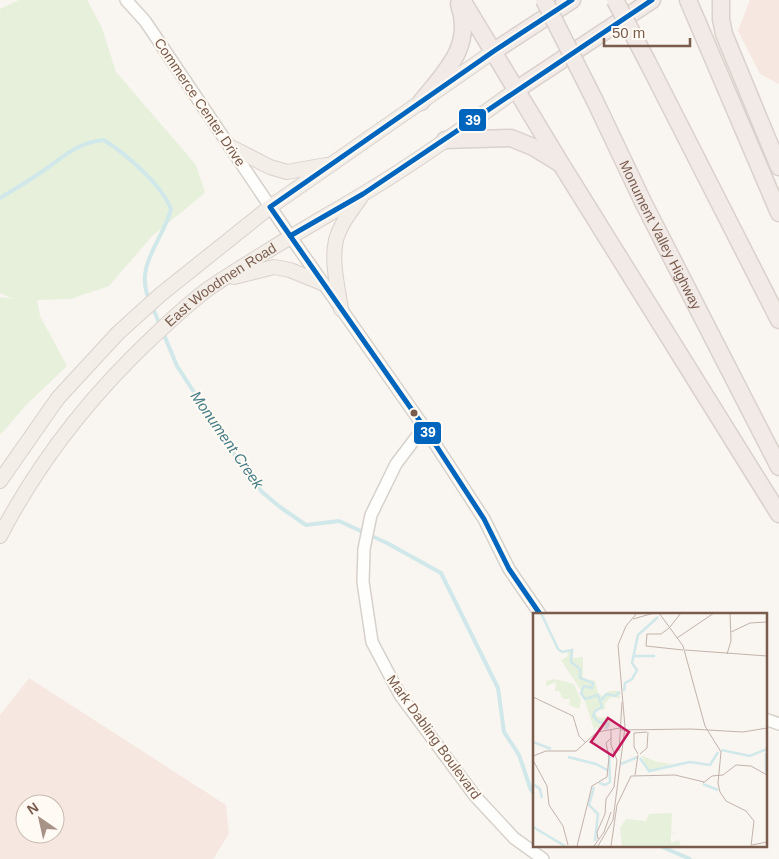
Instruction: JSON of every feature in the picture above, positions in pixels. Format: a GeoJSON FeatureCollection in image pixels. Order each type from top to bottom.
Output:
{"type":"FeatureCollection","features":[{"type":"Feature","properties":{"kind":"highway"},"geometry":{"type":"LineString","coordinates":[[421,102],[443,74],[462,43],[465,31],[458,0]]}},
{"type":"Feature","properties":{"kind":"highway"},"geometry":{"type":"LineString","coordinates":[[462,0],[561,164],[779,514]]}},
{"type":"Feature","properties":{"kind":"highway","name":"Monument Valley Highway"},"geometry":{"type":"LineString","coordinates":[[544,0],[596,101],[643,202],[779,467]]}},
{"type":"Feature","properties":{"kind":"highway","name":"East Woodmen Road"},"geometry":{"type":"LineString","coordinates":[[494,51],[572,0]]}},
{"type":"Feature","properties":{"kind":"highway"},"geometry":{"type":"LineString","coordinates":[[615,0],[779,320]]}},
{"type":"Feature","properties":{"kind":"highway","name":"East Woodmen Road"},"geometry":{"type":"LineString","coordinates":[[516,90],[652,0]]}},
{"type":"Feature","properties":{"kind":"highway"},"geometry":{"type":"LineString","coordinates":[[688,0],[779,213]]}},
{"type":"Feature","properties":{"kind":"highway"},"geometry":{"type":"LineString","coordinates":[[722,0],[721,19],[724,34],[779,167]]}},
{"type":"Feature","properties":{"kind":"highway"},"geometry":{"type":"LineString","coordinates":[[445,140],[511,138],[534,147],[561,164]]}},
{"type":"Feature","properties":{"kind":"main road","name":"East Woodmen Road"},"geometry":{"type":"LineString","coordinates":[[0,481],[46,413],[118,333],[160,295],[270,207],[494,51]]}},
{"type":"Feature","properties":{"kind":"main road","name":"East Woodmen Road"},"geometry":{"type":"LineString","coordinates":[[0,536],[44,464],[96,396],[132,356],[208,290],[290,236],[363,194],[516,90]]}},
{"type":"Feature","properties":{"kind":"main road"},"geometry":{"type":"LineString","coordinates":[[231,147],[270,167],[287,172],[332,164]]}},
{"type":"Feature","properties":{"kind":"main road"},"geometry":{"type":"LineString","coordinates":[[341,309],[335,261],[336,240],[342,226],[363,194]]}},
{"type":"Feature","properties":{"kind":"main road"},"geometry":{"type":"LineString","coordinates":[[226,279],[274,267],[290,270],[322,283]]}},
{"type":"Feature","properties":{"kind":"street","name":"Commerce Center Drive"},"geometry":{"type":"LineString","coordinates":[[126,0],[145,21],[322,283],[424,427],[484,519],[509,569],[539,613]]}},
{"type":"Feature","properties":{"kind":"street","name":"Mark Dabling Boulevard"},"geometry":{"type":"LineString","coordinates":[[424,427],[396,464],[371,515],[364,549],[363,582],[372,642],[400,695],[475,796],[514,838],[543,859]]}},
{"type":"Feature","properties":{"kind":"street"},"geometry":{"type":"LineString","coordinates":[[766,719],[779,724]]}},
{"type":"Feature","properties":{"kind":"shaded area"},"geometry":{"type":"Polygon","coordinates":[[[750,0],[779,0],[779,84],[760,74],[738,31],[750,0]]]}},
{"type":"Feature","properties":{"kind":"shaded area"},"geometry":{"type":"Polygon","coordinates":[[[29,678],[226,805],[229,834],[213,859],[0,859],[0,715],[29,678]]]}},
{"type":"Feature","properties":{"kind":"green space"},"geometry":{"type":"Polygon","coordinates":[[[19,0],[87,0],[102,28],[116,72],[196,165],[205,193],[152,236],[109,286],[70,299],[37,300],[40,316],[67,366],[27,404],[0,435],[0,297],[13,299],[0,293],[0,9],[19,0]]]}},
{"type":"Feature","properties":{"kind":"waterway","name":"Monument Creek"},"geometry":{"type":"LineString","coordinates":[[0,198],[77,148],[94,141],[104,140],[122,153],[152,180],[171,209],[147,264],[145,287],[149,299]]}},
{"type":"Feature","properties":{"kind":"waterway","name":"Monument Creek"},"geometry":{"type":"LineString","coordinates":[[152,306],[177,366],[238,460],[262,492],[306,525],[339,521],[387,543],[441,573],[498,688],[504,732],[519,755],[533,792]]}},
{"type":"Feature","properties":{"kind":"waterway","name":"Monument Creek"},"geometry":{"type":"LineString","coordinates":[[660,846],[690,859]]}},
{"type":"Feature","properties":{"kind":"transit line","name":"39"},"geometry":{"type":"LineString","coordinates":[[539,613],[509,569],[484,519],[424,427],[270,207],[494,51],[572,0]]}},
{"type":"Feature","properties":{"kind":"transit line","name":"39"},"geometry":{"type":"LineString","coordinates":[[290,236],[363,194],[652,0]]}}]}
